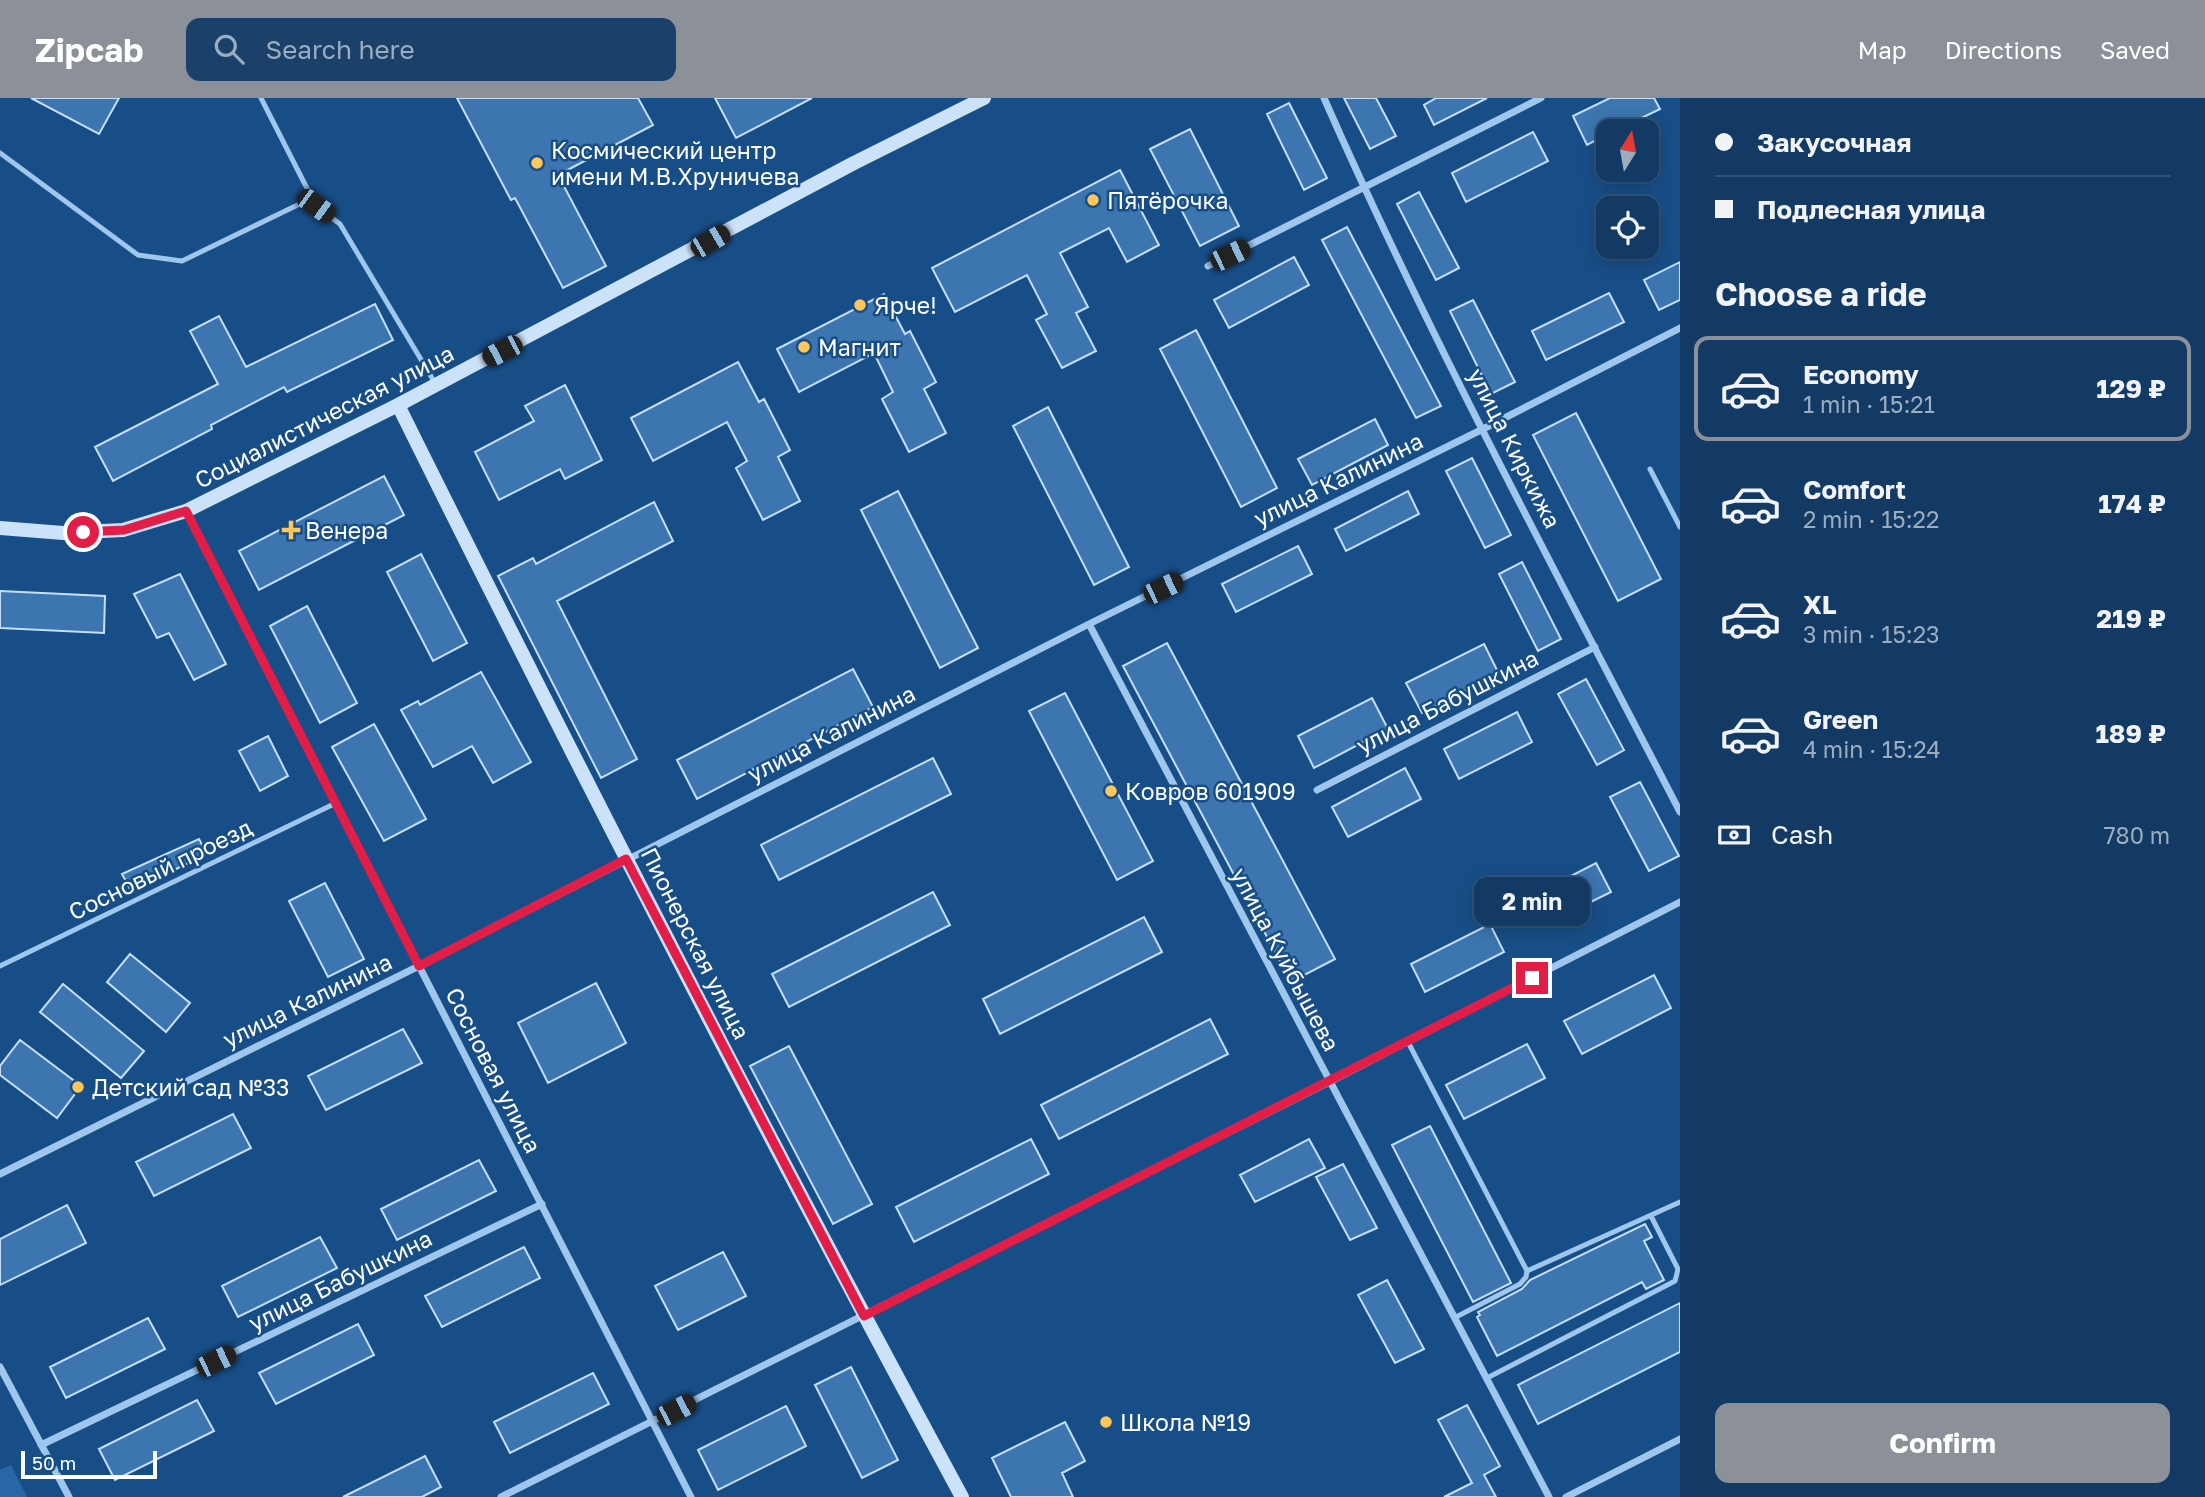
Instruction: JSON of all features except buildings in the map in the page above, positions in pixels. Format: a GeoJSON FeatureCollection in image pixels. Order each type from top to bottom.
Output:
{"type":"FeatureCollection","features":[{"type":"Feature","properties":{"kind":"street","name":"Социалистическая улица"},"geometry":{"type":"LineString","coordinates":[[0,528],[63,533],[124,530],[186,511],[437,385],[842,170],[984,98]]}},
{"type":"Feature","properties":{"kind":"street","name":"улица Киркижа"},"geometry":{"type":"LineString","coordinates":[[1324,98],[1364,189],[1483,429],[1680,812]]}},
{"type":"Feature","properties":{"kind":"street"},"geometry":{"type":"LineString","coordinates":[[1208,266],[1541,98]]}},
{"type":"Feature","properties":{"kind":"street","name":"улица Калинина"},"geometry":{"type":"LineString","coordinates":[[0,1174],[419,966],[1089,624],[1680,328]]}},
{"type":"Feature","properties":{"kind":"street","name":"Пионерская улица"},"geometry":{"type":"LineString","coordinates":[[398,405],[516,645],[626,859],[864,1316],[962,1497]]}},
{"type":"Feature","properties":{"kind":"street","name":"Сосновая улица"},"geometry":{"type":"LineString","coordinates":[[186,511],[691,1497]]}},
{"type":"Feature","properties":{"kind":"street","name":"улица Куйбышева"},"geometry":{"type":"LineString","coordinates":[[1089,624],[1549,1497]]}},
{"type":"Feature","properties":{"kind":"street","name":"улица Бабушкина"},"geometry":{"type":"LineString","coordinates":[[1317,789],[1595,647]]}},
{"type":"Feature","properties":{"kind":"street"},"geometry":{"type":"LineString","coordinates":[[501,1497],[1329,1082],[1680,902]]}},
{"type":"Feature","properties":{"kind":"street","name":"улица Бабушкина"},"geometry":{"type":"LineString","coordinates":[[41,1445],[542,1204]]}},
{"type":"Feature","properties":{"kind":"street"},"geometry":{"type":"LineString","coordinates":[[0,1367],[69,1497]]}},
{"type":"Feature","properties":{"kind":"street"},"geometry":{"type":"LineString","coordinates":[[1566,1497],[1680,1439]]}},
{"type":"Feature","properties":{"kind":"lane"},"geometry":{"type":"LineString","coordinates":[[261,98],[316,206],[340,224],[437,385]]}},
{"type":"Feature","properties":{"kind":"lane"},"geometry":{"type":"LineString","coordinates":[[0,153],[138,255],[182,261],[312,198]]}},
{"type":"Feature","properties":{"kind":"lane"},"geometry":{"type":"LineString","coordinates":[[1650,469],[1680,527]]}},
{"type":"Feature","properties":{"kind":"lane","name":"Сосновый проезд"},"geometry":{"type":"LineString","coordinates":[[0,966],[336,803]]}},
{"type":"Feature","properties":{"kind":"lane"},"geometry":{"type":"LineString","coordinates":[[1408,1042],[1527,1271],[1520,1284],[1456,1317]]}},
{"type":"Feature","properties":{"kind":"lane"},"geometry":{"type":"LineString","coordinates":[[1527,1271],[1680,1202]]}},
{"type":"Feature","properties":{"kind":"lane"},"geometry":{"type":"LineString","coordinates":[[1487,1378],[1675,1281],[1678,1269],[1651,1216]]}},
{"type":"Feature","properties":{"kind":"shaded area"},"geometry":{"type":"Polygon","coordinates":[[[11,1465],[27,1497],[0,1497],[0,1470],[11,1465]]]}},
{"type":"Feature","properties":{"kind":"place","name":"Космический центр имени М.В.Хруничева"},"geometry":{"type":"Point","coordinates":[537,163]}},
{"type":"Feature","properties":{"kind":"place","name":"Пятёрочка"},"geometry":{"type":"Point","coordinates":[1093,200]}},
{"type":"Feature","properties":{"kind":"place","name":"Ярче!"},"geometry":{"type":"Point","coordinates":[860,305]}},
{"type":"Feature","properties":{"kind":"place","name":"Магнит"},"geometry":{"type":"Point","coordinates":[804,347]}},
{"type":"Feature","properties":{"kind":"place","name":"Венера"},"geometry":{"type":"Point","coordinates":[291,530]}},
{"type":"Feature","properties":{"kind":"place","name":"Ковров 601909"},"geometry":{"type":"Point","coordinates":[1111,791]}},
{"type":"Feature","properties":{"kind":"place","name":"Детский сад №33"},"geometry":{"type":"Point","coordinates":[78,1087]}},
{"type":"Feature","properties":{"kind":"place","name":"Школа №19"},"geometry":{"type":"Point","coordinates":[1106,1422]}},
{"type":"Feature","properties":{"kind":"route"},"geometry":{"type":"LineString","coordinates":[[83,532],[124,530],[186,511],[419,966],[626,859],[864,1316],[1532,978]]}}]}
